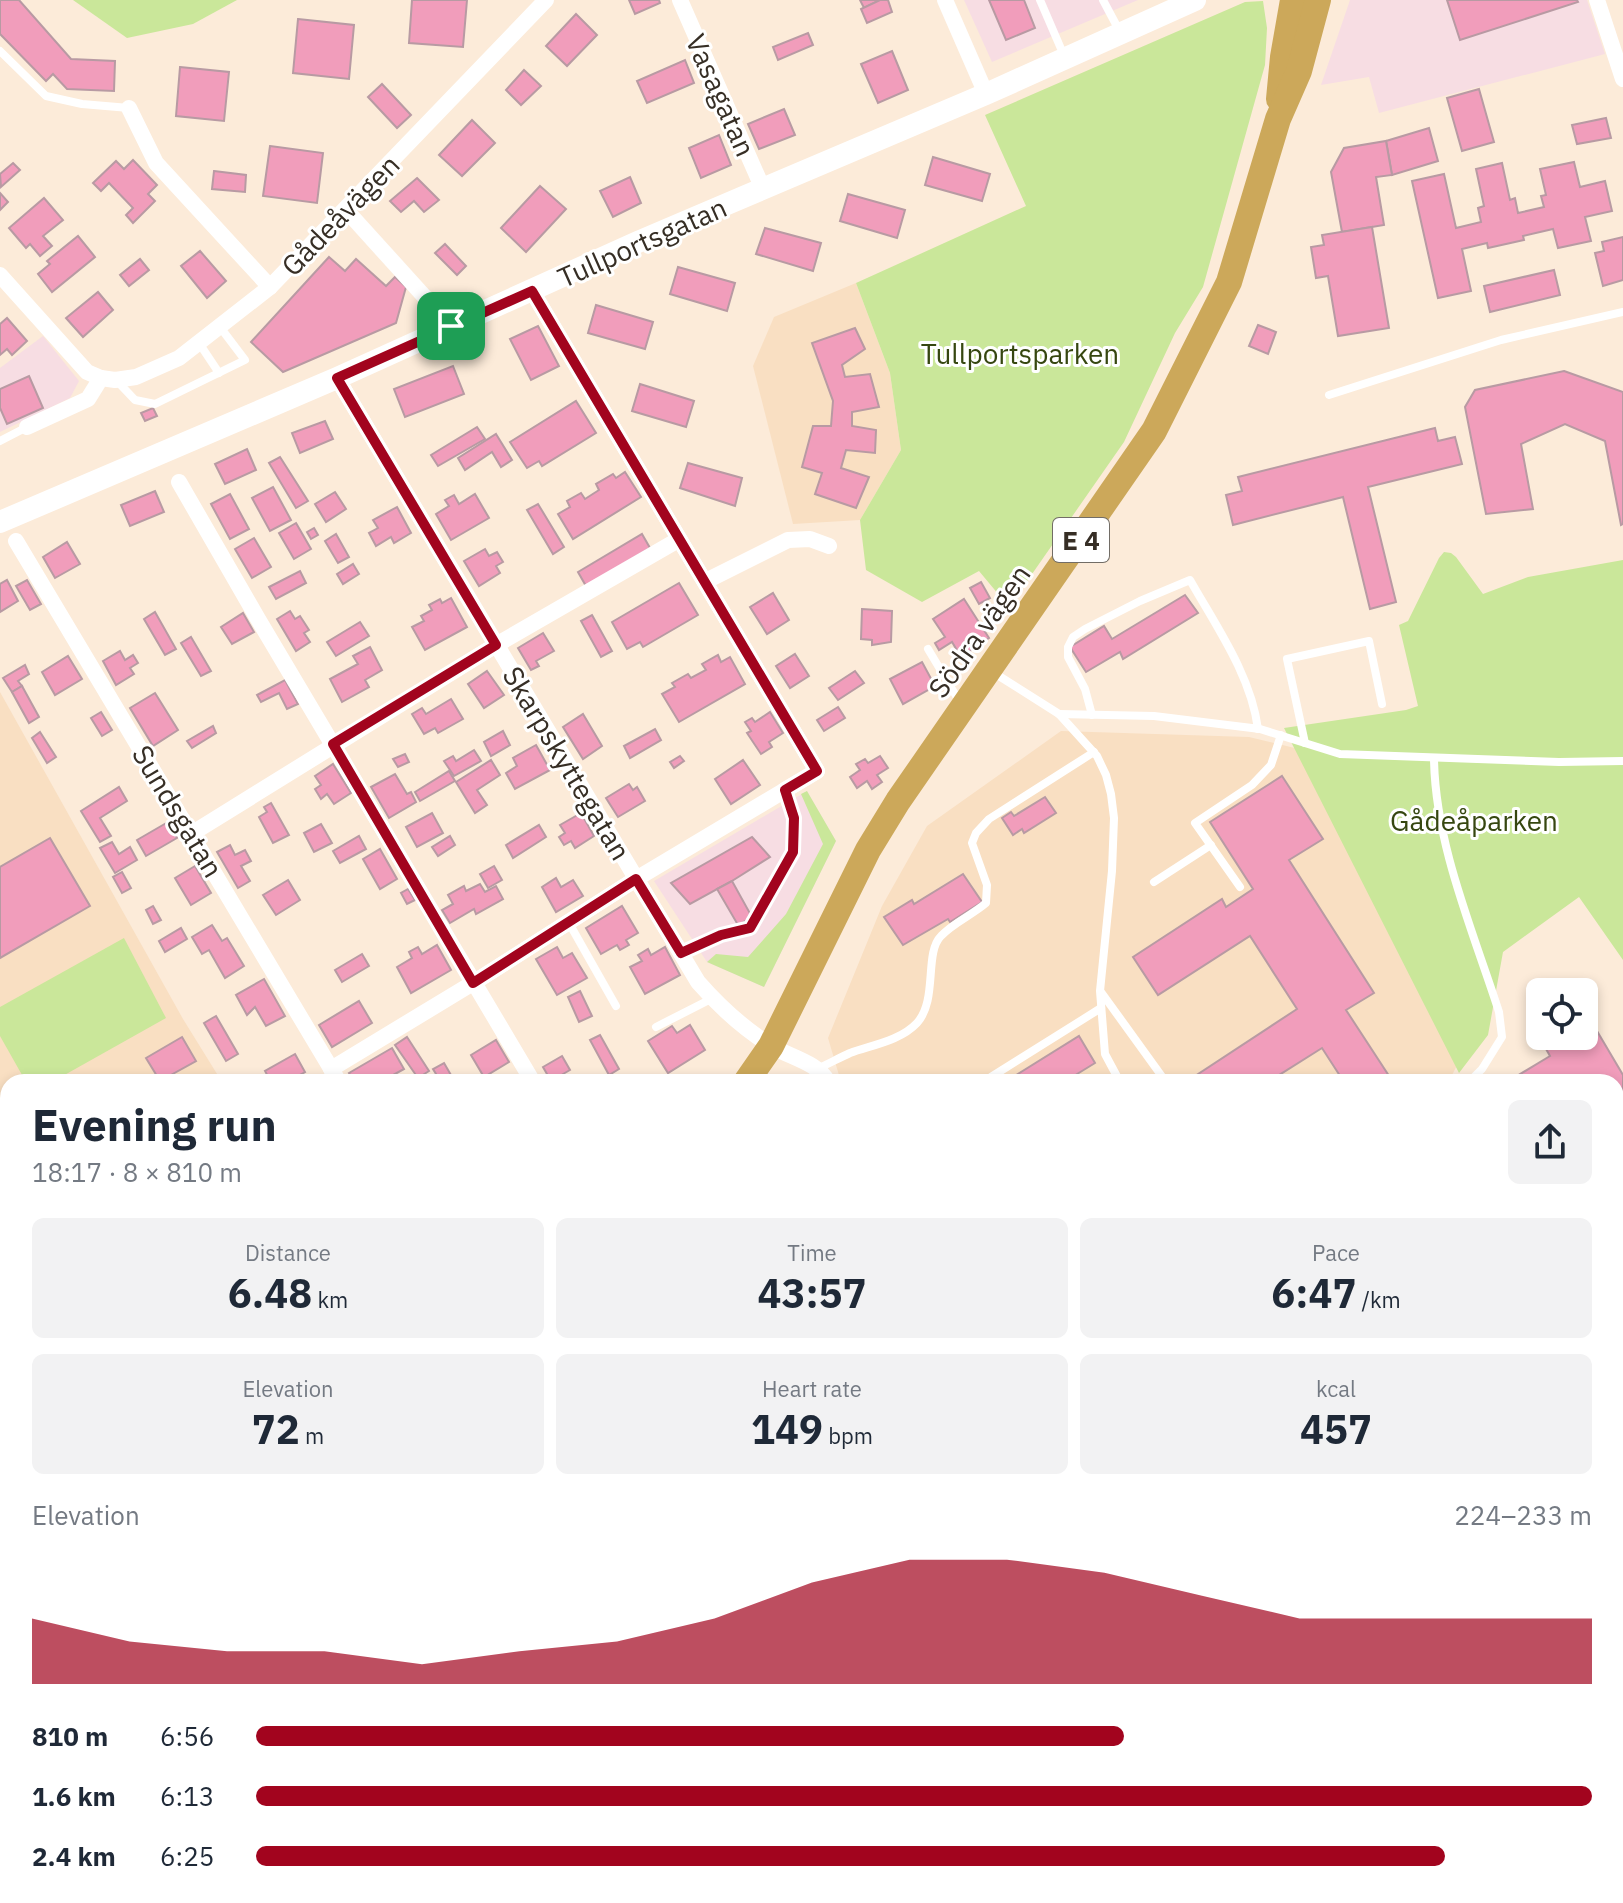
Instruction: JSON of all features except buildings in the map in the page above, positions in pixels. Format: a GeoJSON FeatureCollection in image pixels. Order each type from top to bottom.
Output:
{"type":"FeatureCollection","features":[{"type":"Feature","properties":{"kind":"highway","name":"Södra vägen"},"geometry":{"type":"LineString","coordinates":[[1278,119],[1283,57],[1293,0]]}},
{"type":"Feature","properties":{"kind":"highway","name":"Södra vägen"},"geometry":{"type":"LineString","coordinates":[[752,1074],[771,1046],[868,850],[898,801],[1154,431],[1229,282],[1278,119],[1299,71],[1318,0]]}},
{"type":"Feature","properties":{"kind":"highway"},"geometry":{"type":"LineString","coordinates":[[1299,71],[1335,0]]}},
{"type":"Feature","properties":{"kind":"main road","name":"Tullportsgatan"},"geometry":{"type":"LineString","coordinates":[[0,522],[337,378],[1195,0]]}},
{"type":"Feature","properties":{"kind":"street","name":"Gådeåvägen"},"geometry":{"type":"LineString","coordinates":[[108,379],[136,377],[179,358],[270,287],[546,0]]}},
{"type":"Feature","properties":{"kind":"street","name":"Vasagatan"},"geometry":{"type":"LineString","coordinates":[[680,0],[763,189]]}},
{"type":"Feature","properties":{"kind":"street"},"geometry":{"type":"LineString","coordinates":[[945,0],[986,94]]}},
{"type":"Feature","properties":{"kind":"street"},"geometry":{"type":"LineString","coordinates":[[1597,0],[1623,79]]}},
{"type":"Feature","properties":{"kind":"street"},"geometry":{"type":"LineString","coordinates":[[129,108],[156,163],[270,287]]}},
{"type":"Feature","properties":{"kind":"street"},"geometry":{"type":"LineString","coordinates":[[346,210],[451,326]]}},
{"type":"Feature","properties":{"kind":"street"},"geometry":{"type":"LineString","coordinates":[[0,275],[87,372],[108,379],[88,399],[27,427]]}},
{"type":"Feature","properties":{"kind":"street"},"geometry":{"type":"LineString","coordinates":[[336,1074],[636,879],[817,771],[532,291]]}},
{"type":"Feature","properties":{"kind":"street","name":"Skarpskyttegatan"},"geometry":{"type":"LineString","coordinates":[[337,378],[698,982],[721,1008],[771,1046],[819,1074]]}},
{"type":"Feature","properties":{"kind":"street"},"geometry":{"type":"LineString","coordinates":[[179,482],[528,1074]]}},
{"type":"Feature","properties":{"kind":"street"},"geometry":{"type":"LineString","coordinates":[[706,581],[788,540],[810,539],[829,546]]}},
{"type":"Feature","properties":{"kind":"street"},"geometry":{"type":"LineString","coordinates":[[191,834],[496,645],[678,540]]}},
{"type":"Feature","properties":{"kind":"street","name":"Sundsgatan"},"geometry":{"type":"LineString","coordinates":[[16,541],[334,1074]]}},
{"type":"Feature","properties":{"kind":"lane"},"geometry":{"type":"LineString","coordinates":[[1040,0],[1065,58]]}},
{"type":"Feature","properties":{"kind":"lane"},"geometry":{"type":"LineString","coordinates":[[1103,0],[1121,33]]}},
{"type":"Feature","properties":{"kind":"lane"},"geometry":{"type":"LineString","coordinates":[[0,51],[46,96],[82,104],[129,108]]}},
{"type":"Feature","properties":{"kind":"lane"},"geometry":{"type":"LineString","coordinates":[[1329,395],[1501,340],[1623,312]]}},
{"type":"Feature","properties":{"kind":"lane"},"geometry":{"type":"LineString","coordinates":[[108,379],[135,400],[155,404],[245,360],[220,327]]}},
{"type":"Feature","properties":{"kind":"lane"},"geometry":{"type":"LineString","coordinates":[[199,343],[219,373]]}},
{"type":"Feature","properties":{"kind":"lane"},"geometry":{"type":"LineString","coordinates":[[0,441],[27,427]]}},
{"type":"Feature","properties":{"kind":"lane"},"geometry":{"type":"LineString","coordinates":[[1092,715],[1085,689],[1068,657],[1068,647],[1073,637],[1140,601],[1190,580],[1246,683],[1258,729]]}},
{"type":"Feature","properties":{"kind":"lane"},"geometry":{"type":"LineString","coordinates":[[1305,743],[1287,659],[1369,641],[1382,704]]}},
{"type":"Feature","properties":{"kind":"lane"},"geometry":{"type":"LineString","coordinates":[[928,649],[964,708]]}},
{"type":"Feature","properties":{"kind":"lane"},"geometry":{"type":"LineString","coordinates":[[991,670],[1059,714],[1094,752],[1111,794],[1114,818],[1112,871],[1100,991],[1105,1054],[1116,1074]]}},
{"type":"Feature","properties":{"kind":"lane"},"geometry":{"type":"LineString","coordinates":[[1059,714],[1154,716],[1258,729],[1340,754],[1623,761]]}},
{"type":"Feature","properties":{"kind":"lane"},"geometry":{"type":"LineString","coordinates":[[1240,887],[1195,823],[1252,785],[1271,765],[1281,735]]}},
{"type":"Feature","properties":{"kind":"lane"},"geometry":{"type":"LineString","coordinates":[[824,1074],[848,1054],[900,1036],[918,1023],[931,988],[932,960],[939,937],[986,903],[987,885],[972,843],[976,833],[989,819],[1094,752]]}},
{"type":"Feature","properties":{"kind":"lane"},"geometry":{"type":"LineString","coordinates":[[1434,758],[1434,786],[1450,858],[1499,1012],[1502,1037],[1477,1074]]}},
{"type":"Feature","properties":{"kind":"lane"},"geometry":{"type":"LineString","coordinates":[[681,953],[721,935],[750,928],[765,905],[793,852],[794,818],[785,790]]}},
{"type":"Feature","properties":{"kind":"lane"},"geometry":{"type":"LineString","coordinates":[[1154,882],[1211,845]]}},
{"type":"Feature","properties":{"kind":"lane"},"geometry":{"type":"LineString","coordinates":[[569,922],[616,1006]]}},
{"type":"Feature","properties":{"kind":"lane"},"geometry":{"type":"LineString","coordinates":[[1100,991],[1160,1074]]}},
{"type":"Feature","properties":{"kind":"lane"},"geometry":{"type":"LineString","coordinates":[[656,1027],[713,998]]}},
{"type":"Feature","properties":{"kind":"lane"},"geometry":{"type":"LineString","coordinates":[[996,1074],[1101,1008]]}},
{"type":"Feature","properties":{"kind":"shaded area"},"geometry":{"type":"Polygon","coordinates":[[[964,0],[1138,0],[992,62],[964,0]]]}},
{"type":"Feature","properties":{"kind":"shaded area"},"geometry":{"type":"Polygon","coordinates":[[[1350,0],[1587,0],[1605,54],[1379,113],[1369,77],[1321,85],[1350,0]]]}},
{"type":"Feature","properties":{"kind":"shaded area"},"geometry":{"type":"Polygon","coordinates":[[[856,283],[890,373],[901,450],[860,520],[793,524],[753,366],[774,317],[856,283]]]}},
{"type":"Feature","properties":{"kind":"shaded area"},"geometry":{"type":"Polygon","coordinates":[[[43,336],[79,381],[70,398],[0,432],[0,368],[43,336]]]}},
{"type":"Feature","properties":{"kind":"shaded area"},"geometry":{"type":"Polygon","coordinates":[[[0,692],[183,1019],[217,1074],[0,1074],[0,692]]]}},
{"type":"Feature","properties":{"kind":"shaded area"},"geometry":{"type":"Polygon","coordinates":[[[1061,731],[1249,737],[1414,777],[1486,1010],[1453,1074],[839,1074],[828,1038],[882,906],[927,826],[1061,731]]]}},
{"type":"Feature","properties":{"kind":"shaded area"},"geometry":{"type":"Polygon","coordinates":[[[807,791],[836,841],[764,987],[707,962],[654,881],[807,791]]]}},
{"type":"Feature","properties":{"kind":"green space"},"geometry":{"type":"Polygon","coordinates":[[[73,0],[237,0],[193,24],[127,38],[73,0]]]}},
{"type":"Feature","properties":{"kind":"green space","name":"Tullportsparken"},"geometry":{"type":"Polygon","coordinates":[[[1263,1],[1267,28],[1265,65],[1203,287],[1175,333],[1124,442],[1009,607],[979,571],[922,602],[866,570],[860,520],[901,450],[890,373],[856,283],[1026,206],[985,115],[1245,2],[1263,1]]]}},
{"type":"Feature","properties":{"kind":"green space","name":"Gådeåparken"},"geometry":{"type":"Polygon","coordinates":[[[1444,552],[1456,557],[1483,594],[1528,577],[1623,560],[1623,960],[1579,897],[1503,952],[1488,1035],[1459,1073],[1284,728],[1418,706],[1399,625],[1408,621],[1444,552]]]}},
{"type":"Feature","properties":{"kind":"green space"},"geometry":{"type":"Polygon","coordinates":[[[807,791],[836,841],[764,987],[707,962],[716,954],[748,957],[786,914],[823,844],[801,794],[807,791]]]}},
{"type":"Feature","properties":{"kind":"green space"},"geometry":{"type":"Polygon","coordinates":[[[124,938],[166,1018],[66,1074],[21,1074],[0,1036],[0,1007],[124,938]]]}},
{"type":"Feature","properties":{"kind":"route"},"geometry":{"type":"LineString","coordinates":[[532,291],[817,771],[785,790],[794,818],[793,852],[750,928],[721,935],[681,953],[636,879],[473,983],[333,744],[496,645],[337,378],[451,326],[532,291]]}}]}
